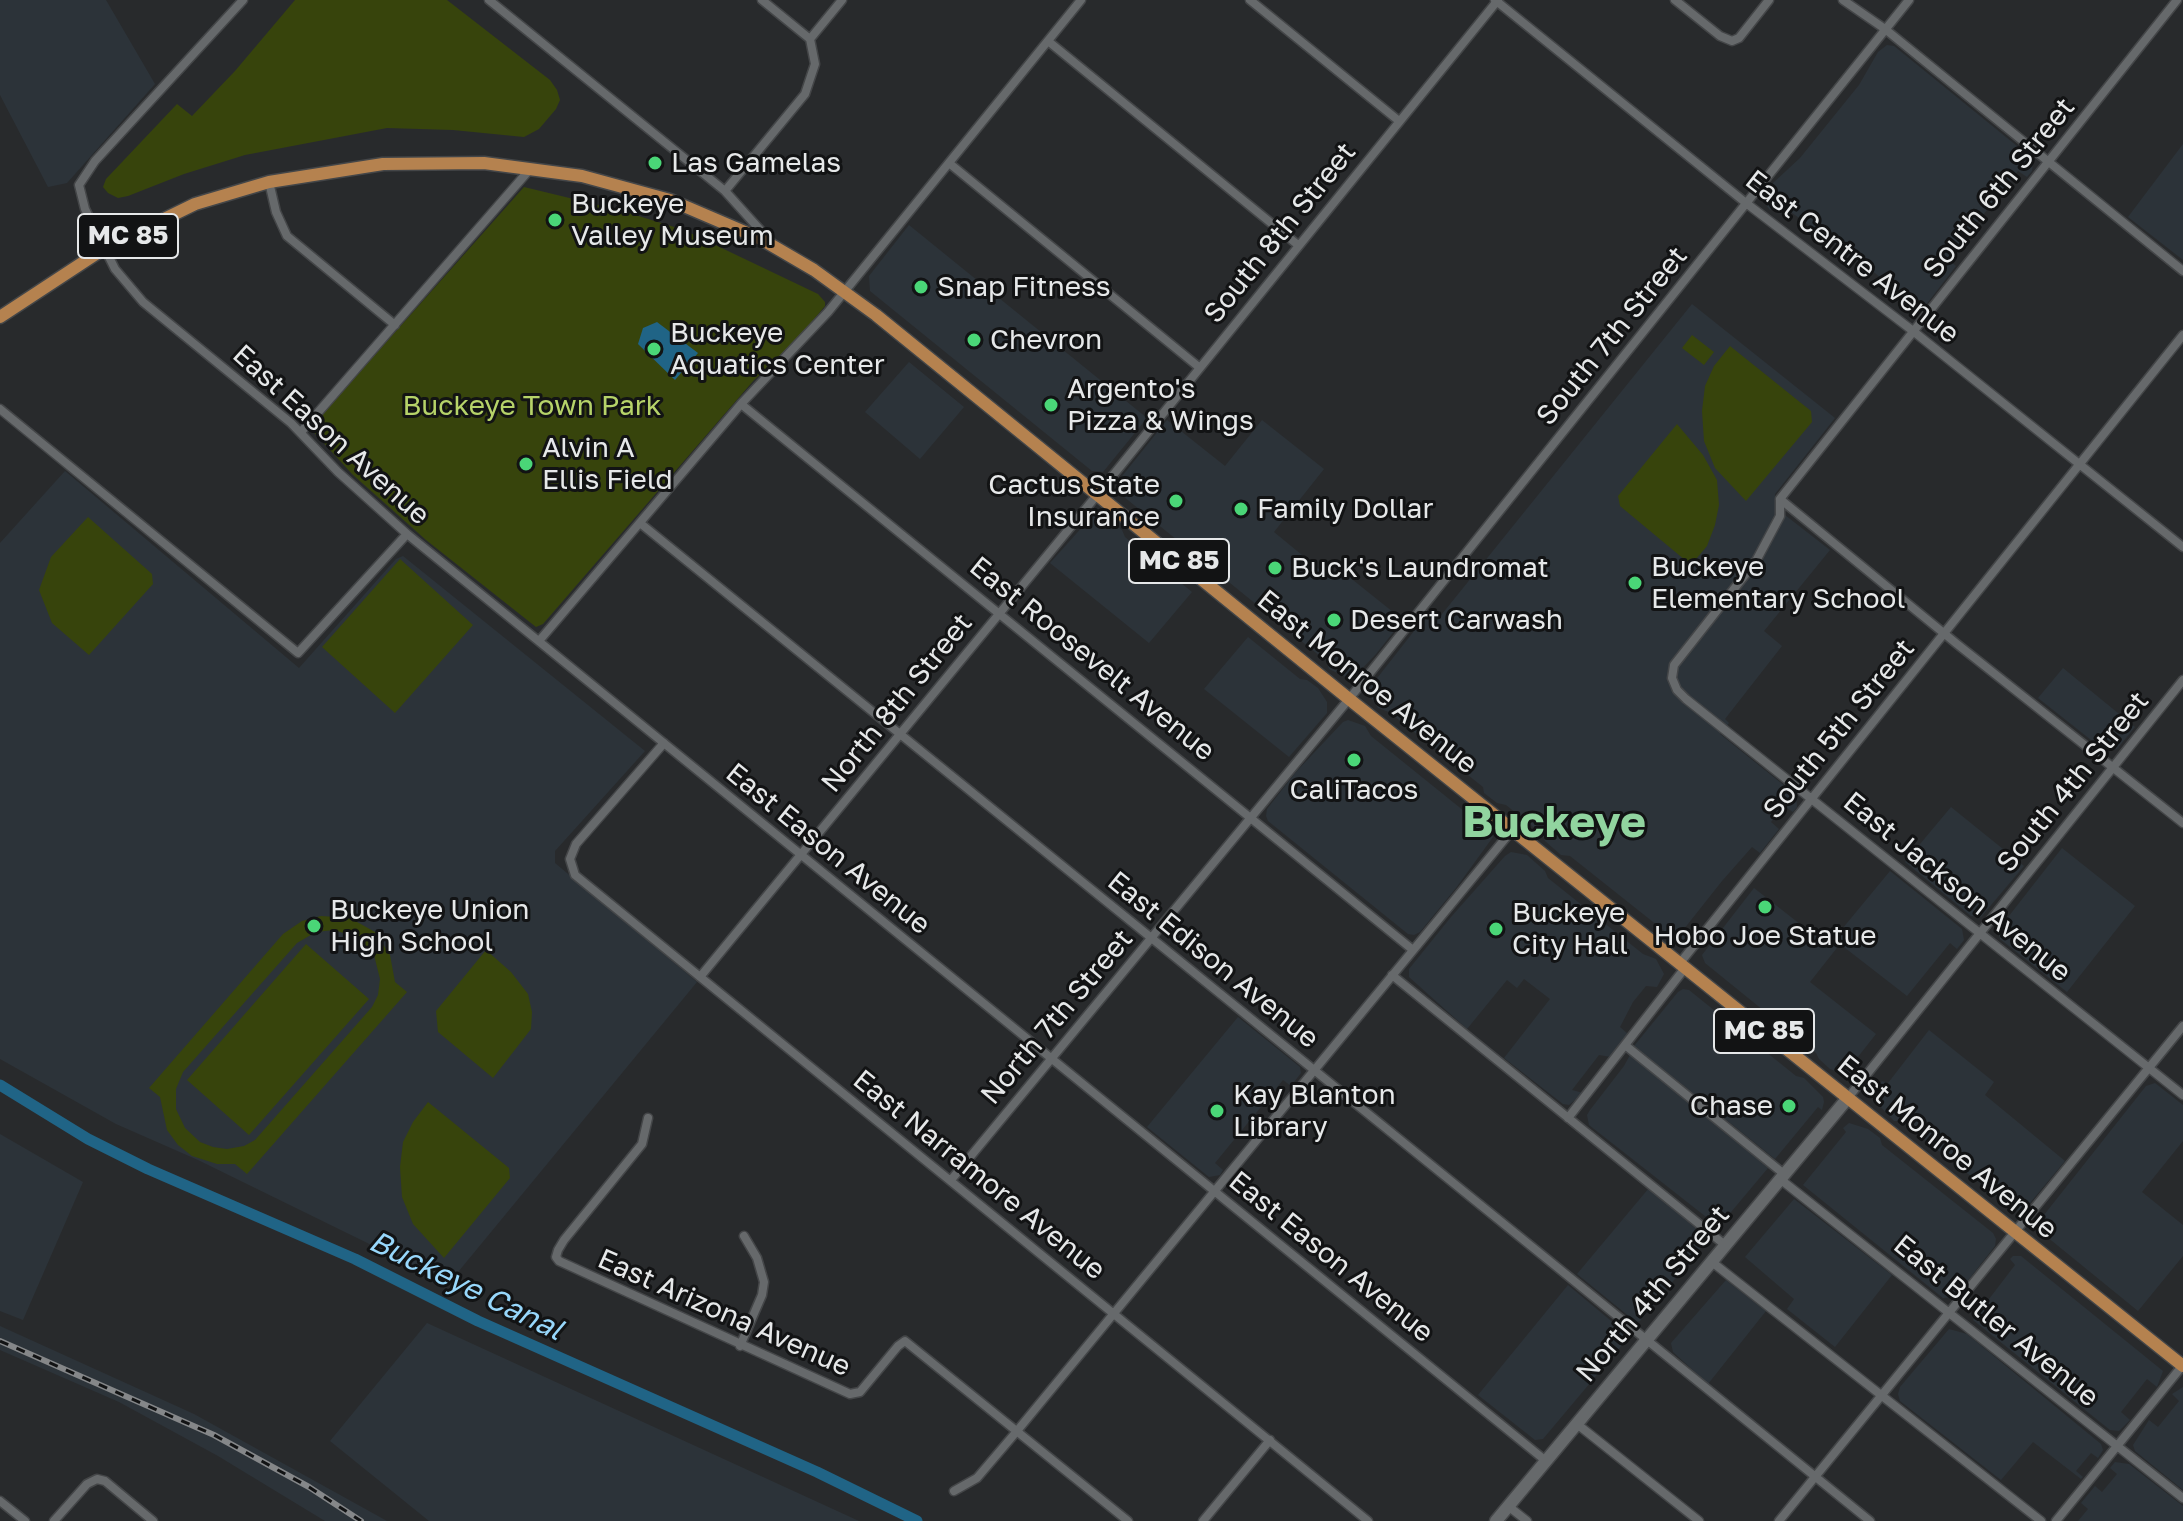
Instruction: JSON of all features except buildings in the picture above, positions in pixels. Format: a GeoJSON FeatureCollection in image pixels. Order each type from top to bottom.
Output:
{"type":"FeatureCollection","features":[{"type":"Feature","properties":{"kind":"main road","name":"MC 85"},"geometry":{"type":"LineString","coordinates":[[0,317],[105,248],[195,204],[269,182],[383,164],[459,162],[532,168],[605,181],[659,197],[777,248]]}},
{"type":"Feature","properties":{"kind":"main road","name":"East Monroe Avenue"},"geometry":{"type":"LineString","coordinates":[[777,248],[845,292],[2183,1366]]}},
{"type":"Feature","properties":{"kind":"street","name":"East Eason Avenue"},"geometry":{"type":"LineString","coordinates":[[243,0],[81,178],[81,196],[115,269],[143,302],[301,432],[338,472],[407,534],[1546,1461]]}},
{"type":"Feature","properties":{"kind":"street","name":"East Monroe Avenue"},"geometry":{"type":"LineString","coordinates":[[489,0],[725,191],[777,248]]}},
{"type":"Feature","properties":{"kind":"street"},"geometry":{"type":"LineString","coordinates":[[725,191],[805,94],[815,64],[810,39],[762,0]]}},
{"type":"Feature","properties":{"kind":"street"},"geometry":{"type":"LineString","coordinates":[[810,39],[842,0]]}},
{"type":"Feature","properties":{"kind":"street"},"geometry":{"type":"LineString","coordinates":[[539,641],[741,404],[807,337],[1081,0]]}},
{"type":"Feature","properties":{"kind":"street"},"geometry":{"type":"LineString","coordinates":[[1250,0],[1399,121]]}},
{"type":"Feature","properties":{"kind":"street","name":"South 8th Street"},"geometry":{"type":"LineString","coordinates":[[1097,495],[1496,0]]}},
{"type":"Feature","properties":{"kind":"street","name":"East Centre Avenue"},"geometry":{"type":"LineString","coordinates":[[1496,0],[1746,203],[1913,331],[2183,547]]}},
{"type":"Feature","properties":{"kind":"street"},"geometry":{"type":"LineString","coordinates":[[1675,0],[1720,36],[1732,41],[1739,38],[1769,0]]}},
{"type":"Feature","properties":{"kind":"street"},"geometry":{"type":"LineString","coordinates":[[1843,0],[1885,29],[2183,271]]}},
{"type":"Feature","properties":{"kind":"street","name":"South 7th Street"},"geometry":{"type":"LineString","coordinates":[[1349,699],[1909,0]]}},
{"type":"Feature","properties":{"kind":"street","name":"South 6th Street"},"geometry":{"type":"LineString","coordinates":[[1672,678],[1674,665],[1756,561],[1780,516],[1780,499],[2177,0]]}},
{"type":"Feature","properties":{"kind":"street"},"geometry":{"type":"LineString","coordinates":[[1048,41],[1298,245]]}},
{"type":"Feature","properties":{"kind":"street"},"geometry":{"type":"LineString","coordinates":[[949,163],[1200,368]]}},
{"type":"Feature","properties":{"kind":"street"},"geometry":{"type":"LineString","coordinates":[[301,432],[532,168]]}},
{"type":"Feature","properties":{"kind":"street"},"geometry":{"type":"LineString","coordinates":[[269,182],[276,212],[287,236],[395,325]]}},
{"type":"Feature","properties":{"kind":"street","name":"South 5th Street"},"geometry":{"type":"LineString","coordinates":[[1568,1118],[1811,800],[2183,335]]}},
{"type":"Feature","properties":{"kind":"street","name":"East Roosevelt Avenue"},"geometry":{"type":"LineString","coordinates":[[741,404],[1413,950]]}},
{"type":"Feature","properties":{"kind":"street"},"geometry":{"type":"LineString","coordinates":[[0,409],[298,653],[407,534]]}},
{"type":"Feature","properties":{"kind":"street","name":"North 8th Street"},"geometry":{"type":"LineString","coordinates":[[700,977],[1097,495]]}},
{"type":"Feature","properties":{"kind":"street"},"geometry":{"type":"LineString","coordinates":[[1780,499],[2183,823]]}},
{"type":"Feature","properties":{"kind":"street","name":"East Edison Avenue"},"geometry":{"type":"LineString","coordinates":[[640,523],[1870,1521]]}},
{"type":"Feature","properties":{"kind":"street","name":"East Jackson Avenue"},"geometry":{"type":"LineString","coordinates":[[1672,678],[1677,690],[1686,699],[2183,1095]]}},
{"type":"Feature","properties":{"kind":"street","name":"South 4th Street"},"geometry":{"type":"LineString","coordinates":[[1847,1099],[2183,680]]}},
{"type":"Feature","properties":{"kind":"street","name":"North 7th Street"},"geometry":{"type":"LineString","coordinates":[[951,1180],[1349,699]]}},
{"type":"Feature","properties":{"kind":"street","name":"East Narramore Avenue"},"geometry":{"type":"LineString","coordinates":[[664,743],[576,844],[570,859],[575,875],[1368,1521]]}},
{"type":"Feature","properties":{"kind":"street"},"geometry":{"type":"LineString","coordinates":[[954,1491],[977,1478],[1017,1431],[1513,829]]}},
{"type":"Feature","properties":{"kind":"street"},"geometry":{"type":"LineString","coordinates":[[1392,975],[1725,1245]]}},
{"type":"Feature","properties":{"kind":"street"},"geometry":{"type":"LineString","coordinates":[[1779,1521],[2183,1026]]}},
{"type":"Feature","properties":{"kind":"street","name":"East Butler Avenue"},"geometry":{"type":"LineString","coordinates":[[1625,1045],[1782,1176],[2183,1498]]}},
{"type":"Feature","properties":{"kind":"street","name":"North 4th Street"},"geometry":{"type":"LineString","coordinates":[[1496,1521],[1847,1099]]}},
{"type":"Feature","properties":{"kind":"street","name":"East Arizona Avenue"},"geometry":{"type":"LineString","coordinates":[[648,1118],[642,1144],[564,1240],[556,1257],[566,1266],[855,1395],[905,1341],[1128,1521]]}},
{"type":"Feature","properties":{"kind":"street"},"geometry":{"type":"LineString","coordinates":[[740,1346],[762,1295],[764,1282],[757,1258],[744,1236]]}},
{"type":"Feature","properties":{"kind":"street"},"geometry":{"type":"LineString","coordinates":[[1712,1262],[2041,1521]]}},
{"type":"Feature","properties":{"kind":"street"},"geometry":{"type":"LineString","coordinates":[[2056,1521],[2183,1366]]}},
{"type":"Feature","properties":{"kind":"street"},"geometry":{"type":"LineString","coordinates":[[1577,1424],[1699,1521]]}},
{"type":"Feature","properties":{"kind":"street"},"geometry":{"type":"LineString","coordinates":[[1203,1521],[1270,1440]]}},
{"type":"Feature","properties":{"kind":"street"},"geometry":{"type":"LineString","coordinates":[[54,1521],[87,1484],[97,1479],[105,1481],[153,1521]]}},
{"type":"Feature","properties":{"kind":"street"},"geometry":{"type":"LineString","coordinates":[[0,1501],[25,1521]]}},
{"type":"Feature","properties":{"kind":"street"},"geometry":{"type":"LineString","coordinates":[[1508,1506],[1527,1521]]}},
{"type":"Feature","properties":{"kind":"shaded area"},"geometry":{"type":"Polygon","coordinates":[[[0,0],[106,0],[155,84],[67,183],[48,187],[0,95],[0,0]]]}},
{"type":"Feature","properties":{"kind":"shaded area"},"geometry":{"type":"Polygon","coordinates":[[[1887,45],[1894,46],[2033,162],[2032,171],[2027,177],[2018,171],[1948,259],[1956,266],[1922,310],[1911,315],[1898,307],[1905,298],[1875,273],[1777,202],[1770,210],[1763,201],[1773,183],[1800,158],[1859,85],[1878,52],[1887,45]]]}},
{"type":"Feature","properties":{"kind":"shaded area"},"geometry":{"type":"Polygon","coordinates":[[[2183,144],[2183,260],[2128,217],[2183,144]]]}},
{"type":"Feature","properties":{"kind":"shaded area"},"geometry":{"type":"Polygon","coordinates":[[[909,225],[1147,418],[1103,472],[1092,471],[870,291],[869,276],[909,225]]]}},
{"type":"Feature","properties":{"kind":"shaded area","name":"Buckeye Elementary School"},"geometry":{"type":"Polygon","coordinates":[[[1692,304],[1835,418],[1775,494],[1776,508],[1830,550],[1764,631],[1782,646],[1725,719],[1729,723],[1720,734],[1796,795],[1797,807],[1793,812],[1784,806],[1771,822],[1779,829],[1760,853],[1752,847],[1722,881],[1684,929],[1692,936],[1684,943],[1677,941],[1570,856],[1561,855],[1545,841],[1542,834],[1506,805],[1497,803],[1484,793],[1483,787],[1389,712],[1378,708],[1367,691],[1425,617],[1434,624],[1692,304]]]}},
{"type":"Feature","properties":{"kind":"shaded area"},"geometry":{"type":"Polygon","coordinates":[[[909,362],[964,407],[920,459],[865,412],[909,362]]]}},
{"type":"Feature","properties":{"kind":"shaded area"},"geometry":{"type":"Polygon","coordinates":[[[1167,420],[1225,466],[1262,420],[1324,469],[1274,532],[1330,578],[1338,568],[1403,620],[1356,675],[1346,677],[1329,669],[1326,661],[1118,492],[1119,480],[1167,420]]]}},
{"type":"Feature","properties":{"kind":"shaded area","name":"Buckeye Union High School"},"geometry":{"type":"Polygon","coordinates":[[[65,471],[299,668],[396,559],[403,556],[645,751],[555,851],[555,863],[697,982],[449,1283],[198,1160],[116,1124],[0,1059],[0,543],[65,471]]]}},
{"type":"Feature","properties":{"kind":"shaded area"},"geometry":{"type":"Polygon","coordinates":[[[1093,515],[1110,521],[1122,530],[1125,537],[1192,592],[1149,643],[1050,563],[1093,515]]]}},
{"type":"Feature","properties":{"kind":"shaded area"},"geometry":{"type":"Polygon","coordinates":[[[1248,637],[1300,679],[1318,688],[1327,702],[1327,713],[1289,757],[1204,689],[1248,637]]]}},
{"type":"Feature","properties":{"kind":"shaded area"},"geometry":{"type":"Polygon","coordinates":[[[2063,668],[2135,727],[2117,749],[2105,751],[2038,698],[2063,668]]]}},
{"type":"Feature","properties":{"kind":"shaded area"},"geometry":{"type":"Polygon","coordinates":[[[1348,720],[1365,726],[1371,736],[1464,811],[1472,812],[1484,821],[1493,837],[1456,888],[1420,932],[1414,935],[1408,934],[1268,821],[1266,816],[1267,809],[1295,773],[1348,720]]]}},
{"type":"Feature","properties":{"kind":"shaded area"},"geometry":{"type":"Polygon","coordinates":[[[1951,807],[2024,866],[1981,917],[1971,916],[1905,862],[1951,807]]]}},
{"type":"Feature","properties":{"kind":"shaded area"},"geometry":{"type":"Polygon","coordinates":[[[2062,848],[2135,906],[2067,992],[2000,939],[1998,930],[2062,848]]]}},
{"type":"Feature","properties":{"kind":"shaded area"},"geometry":{"type":"Polygon","coordinates":[[[1511,852],[1527,855],[1545,871],[1548,878],[1643,954],[1656,959],[1664,974],[1657,987],[1646,986],[1633,1002],[1620,1027],[1628,1034],[1611,1057],[1599,1055],[1572,1090],[1583,1093],[1569,1105],[1563,1104],[1504,1058],[1550,999],[1524,979],[1517,988],[1507,980],[1467,1029],[1409,977],[1409,969],[1451,917],[1511,852]]]}},
{"type":"Feature","properties":{"kind":"shaded area"},"geometry":{"type":"Polygon","coordinates":[[[1890,871],[1962,929],[1964,940],[1957,949],[1950,943],[1907,996],[1840,944],[1810,982],[1876,1034],[1850,1067],[1854,1071],[1846,1075],[1830,1069],[1816,1053],[1705,963],[1702,955],[1754,888],[1828,946],[1890,871]]]}},
{"type":"Feature","properties":{"kind":"shaded area"},"geometry":{"type":"Polygon","coordinates":[[[1683,989],[1689,990],[1796,1076],[1804,1078],[1823,1097],[1822,1110],[1818,1107],[1775,1159],[1634,1046],[1683,989]]]}},
{"type":"Feature","properties":{"kind":"shaded area"},"geometry":{"type":"Polygon","coordinates":[[[1238,1017],[1300,1067],[1301,1073],[1291,1086],[1283,1080],[1215,1163],[1223,1170],[1220,1175],[1209,1177],[1147,1127],[1238,1017]]]}},
{"type":"Feature","properties":{"kind":"shaded area"},"geometry":{"type":"Polygon","coordinates":[[[1929,1030],[1994,1082],[1985,1095],[2065,1161],[2025,1209],[2015,1211],[1901,1121],[1894,1121],[1875,1101],[1874,1090],[1882,1081],[1888,1083],[1929,1030]]]}},
{"type":"Feature","properties":{"kind":"shaded area"},"geometry":{"type":"Polygon","coordinates":[[[1630,1055],[1768,1168],[1721,1224],[1710,1220],[1589,1125],[1587,1115],[1630,1055]]]}},
{"type":"Feature","properties":{"kind":"shaded area"},"geometry":{"type":"Polygon","coordinates":[[[2155,1083],[2183,1105],[2183,1141],[2142,1192],[2183,1225],[2183,1256],[2138,1311],[2041,1232],[2039,1227],[2040,1220],[2146,1086],[2155,1083]]]}},
{"type":"Feature","properties":{"kind":"shaded area"},"geometry":{"type":"Polygon","coordinates":[[[1849,1123],[1868,1129],[1880,1138],[1882,1145],[1993,1233],[1995,1246],[1955,1297],[1943,1298],[1803,1185],[1846,1132],[1843,1128],[1849,1123]]]}},
{"type":"Feature","properties":{"kind":"shaded area"},"geometry":{"type":"Polygon","coordinates":[[[0,1134],[83,1182],[23,1320],[0,1311],[0,1134]]]}},
{"type":"Feature","properties":{"kind":"shaded area"},"geometry":{"type":"Polygon","coordinates":[[[1649,1188],[1708,1239],[1636,1322],[1577,1274],[1649,1188]]]}},
{"type":"Feature","properties":{"kind":"shaded area"},"geometry":{"type":"Polygon","coordinates":[[[1794,1199],[1892,1275],[1835,1347],[1787,1309],[1794,1299],[1745,1257],[1794,1199]]]}},
{"type":"Feature","properties":{"kind":"shaded area"},"geometry":{"type":"Polygon","coordinates":[[[2021,1256],[2163,1371],[2157,1387],[2147,1379],[2121,1412],[2130,1420],[2119,1431],[2110,1430],[1973,1320],[2015,1265],[2010,1259],[2021,1256]]]}},
{"type":"Feature","properties":{"kind":"shaded area"},"geometry":{"type":"Polygon","coordinates":[[[1726,1280],[1766,1311],[1708,1384],[1673,1352],[1671,1343],[1726,1280]]]}},
{"type":"Feature","properties":{"kind":"shaded area"},"geometry":{"type":"Polygon","coordinates":[[[1568,1285],[1622,1330],[1624,1337],[1622,1345],[1543,1439],[1535,1440],[1478,1395],[1568,1285]]]}},
{"type":"Feature","properties":{"kind":"shaded area"},"geometry":{"type":"Polygon","coordinates":[[[427,1323],[859,1521],[429,1521],[330,1441],[427,1323]]]}},
{"type":"Feature","properties":{"kind":"shaded area"},"geometry":{"type":"Polygon","coordinates":[[[0,1326],[194,1414],[387,1521],[325,1521],[218,1456],[119,1402],[0,1350],[0,1326]]]}},
{"type":"Feature","properties":{"kind":"shaded area"},"geometry":{"type":"Polygon","coordinates":[[[1949,1329],[1967,1334],[2101,1444],[2103,1450],[2098,1458],[2091,1453],[2076,1471],[2083,1477],[2081,1479],[2033,1442],[2001,1480],[1900,1401],[1900,1387],[1949,1329]]]}},
{"type":"Feature","properties":{"kind":"shaded area"},"geometry":{"type":"Polygon","coordinates":[[[2183,1387],[2183,1490],[2135,1451],[2133,1445],[2149,1420],[2158,1427],[2179,1401],[2172,1394],[2183,1387]]]}},
{"type":"Feature","properties":{"kind":"shaded area"},"geometry":{"type":"Polygon","coordinates":[[[2115,1462],[2129,1464],[2183,1506],[2183,1521],[2078,1521],[2088,1509],[2081,1503],[2095,1486],[2102,1492],[2117,1474],[2110,1468],[2115,1462]]]}},
{"type":"Feature","properties":{"kind":"green space"},"geometry":{"type":"Polygon","coordinates":[[[295,0],[447,0],[550,80],[560,100],[539,129],[524,137],[387,128],[245,155],[128,196],[118,198],[108,193],[103,187],[106,179],[177,104],[192,116],[295,0]]]}},
{"type":"Feature","properties":{"kind":"green space","name":"Buckeye Town Park"},"geometry":{"type":"Polygon","coordinates":[[[524,187],[619,210],[684,230],[818,294],[825,302],[825,306],[789,349],[754,380],[543,624],[536,627],[426,540],[352,474],[310,428],[524,187]]]}},
{"type":"Feature","properties":{"kind":"green space"},"geometry":{"type":"Polygon","coordinates":[[[1692,335],[1714,352],[1704,365],[1682,348],[1692,335]]]}},
{"type":"Feature","properties":{"kind":"green space"},"geometry":{"type":"Polygon","coordinates":[[[1730,346],[1811,411],[1812,422],[1746,501],[1715,468],[1704,441],[1702,411],[1705,386],[1714,366],[1730,346]]]}},
{"type":"Feature","properties":{"kind":"green space"},"geometry":{"type":"Polygon","coordinates":[[[1677,424],[1703,455],[1717,480],[1719,505],[1715,525],[1707,546],[1691,565],[1620,506],[1618,496],[1677,424]]]}},
{"type":"Feature","properties":{"kind":"green space"},"geometry":{"type":"Polygon","coordinates":[[[88,517],[152,574],[153,584],[89,655],[52,623],[39,590],[51,557],[88,517]]]}},
{"type":"Feature","properties":{"kind":"green space"},"geometry":{"type":"Polygon","coordinates":[[[400,559],[473,625],[395,713],[322,647],[400,559]]]}},
{"type":"Feature","properties":{"kind":"green space"},"geometry":{"type":"Polygon","coordinates":[[[321,916],[350,918],[375,932],[390,955],[395,982],[407,992],[247,1174],[235,1164],[217,1164],[192,1156],[178,1145],[167,1130],[160,1097],[149,1088],[283,934],[302,921],[321,916]],[[334,930],[316,932],[297,943],[183,1072],[176,1089],[176,1109],[185,1128],[200,1142],[227,1149],[255,1140],[372,1007],[378,995],[380,979],[374,955],[356,937],[334,930]]]}},
{"type":"Feature","properties":{"kind":"green space"},"geometry":{"type":"Polygon","coordinates":[[[306,944],[369,999],[249,1135],[187,1080],[306,944]]]}},
{"type":"Feature","properties":{"kind":"green space"},"geometry":{"type":"Polygon","coordinates":[[[486,950],[511,972],[528,994],[532,1012],[531,1029],[493,1078],[438,1032],[436,1011],[486,950]]]}},
{"type":"Feature","properties":{"kind":"green space"},"geometry":{"type":"Polygon","coordinates":[[[428,1102],[509,1168],[510,1178],[444,1258],[413,1224],[402,1197],[400,1167],[403,1142],[428,1102]]]}},
{"type":"Feature","properties":{"kind":"water"},"geometry":{"type":"Polygon","coordinates":[[[657,322],[698,353],[675,380],[638,344],[643,328],[657,322]]]}},
{"type":"Feature","properties":{"kind":"waterway","name":"Buckeye Canal"},"geometry":{"type":"LineString","coordinates":[[0,1085],[88,1139],[148,1169],[355,1259],[478,1321],[817,1472],[917,1521]]}},
{"type":"Feature","properties":{"kind":"railway"},"geometry":{"type":"LineString","coordinates":[[0,1341],[214,1435],[309,1487],[361,1521]]}},
{"type":"Feature","properties":{"kind":"place","name":"Las Gamelas"},"geometry":{"type":"Point","coordinates":[655,163]}},
{"type":"Feature","properties":{"kind":"place","name":"Buckeye Valley Museum"},"geometry":{"type":"Point","coordinates":[555,220]}},
{"type":"Feature","properties":{"kind":"place","name":"Snap Fitness"},"geometry":{"type":"Point","coordinates":[921,287]}},
{"type":"Feature","properties":{"kind":"place","name":"Chevron"},"geometry":{"type":"Point","coordinates":[974,340]}},
{"type":"Feature","properties":{"kind":"place","name":"Buckeye Aquatics Center"},"geometry":{"type":"Point","coordinates":[654,349]}},
{"type":"Feature","properties":{"kind":"place","name":"Argento's Pizza & Wings"},"geometry":{"type":"Point","coordinates":[1051,405]}},
{"type":"Feature","properties":{"kind":"place","name":"Alvin A Ellis Field"},"geometry":{"type":"Point","coordinates":[526,464]}},
{"type":"Feature","properties":{"kind":"place","name":"Cactus State Insurance"},"geometry":{"type":"Point","coordinates":[1176,501]}},
{"type":"Feature","properties":{"kind":"place","name":"Family Dollar"},"geometry":{"type":"Point","coordinates":[1241,509]}},
{"type":"Feature","properties":{"kind":"place","name":"Buck's Laundromat"},"geometry":{"type":"Point","coordinates":[1275,568]}},
{"type":"Feature","properties":{"kind":"place","name":"Buckeye Elementary School"},"geometry":{"type":"Point","coordinates":[1635,583]}},
{"type":"Feature","properties":{"kind":"place","name":"Desert Carwash"},"geometry":{"type":"Point","coordinates":[1334,620]}},
{"type":"Feature","properties":{"kind":"place","name":"CaliTacos"},"geometry":{"type":"Point","coordinates":[1354,760]}},
{"type":"Feature","properties":{"kind":"place","name":"Hobo Joe Statue"},"geometry":{"type":"Point","coordinates":[1765,907]}},
{"type":"Feature","properties":{"kind":"place","name":"Buckeye Union High School"},"geometry":{"type":"Point","coordinates":[314,926]}},
{"type":"Feature","properties":{"kind":"place","name":"Buckeye City Hall"},"geometry":{"type":"Point","coordinates":[1496,929]}},
{"type":"Feature","properties":{"kind":"place","name":"Chase"},"geometry":{"type":"Point","coordinates":[1789,1106]}},
{"type":"Feature","properties":{"kind":"place","name":"Kay Blanton Library"},"geometry":{"type":"Point","coordinates":[1217,1111]}},
{"type":"Feature","properties":{"kind":"district","name":"Buckeye"},"geometry":{"type":"Point","coordinates":[1554,823]}}]}
